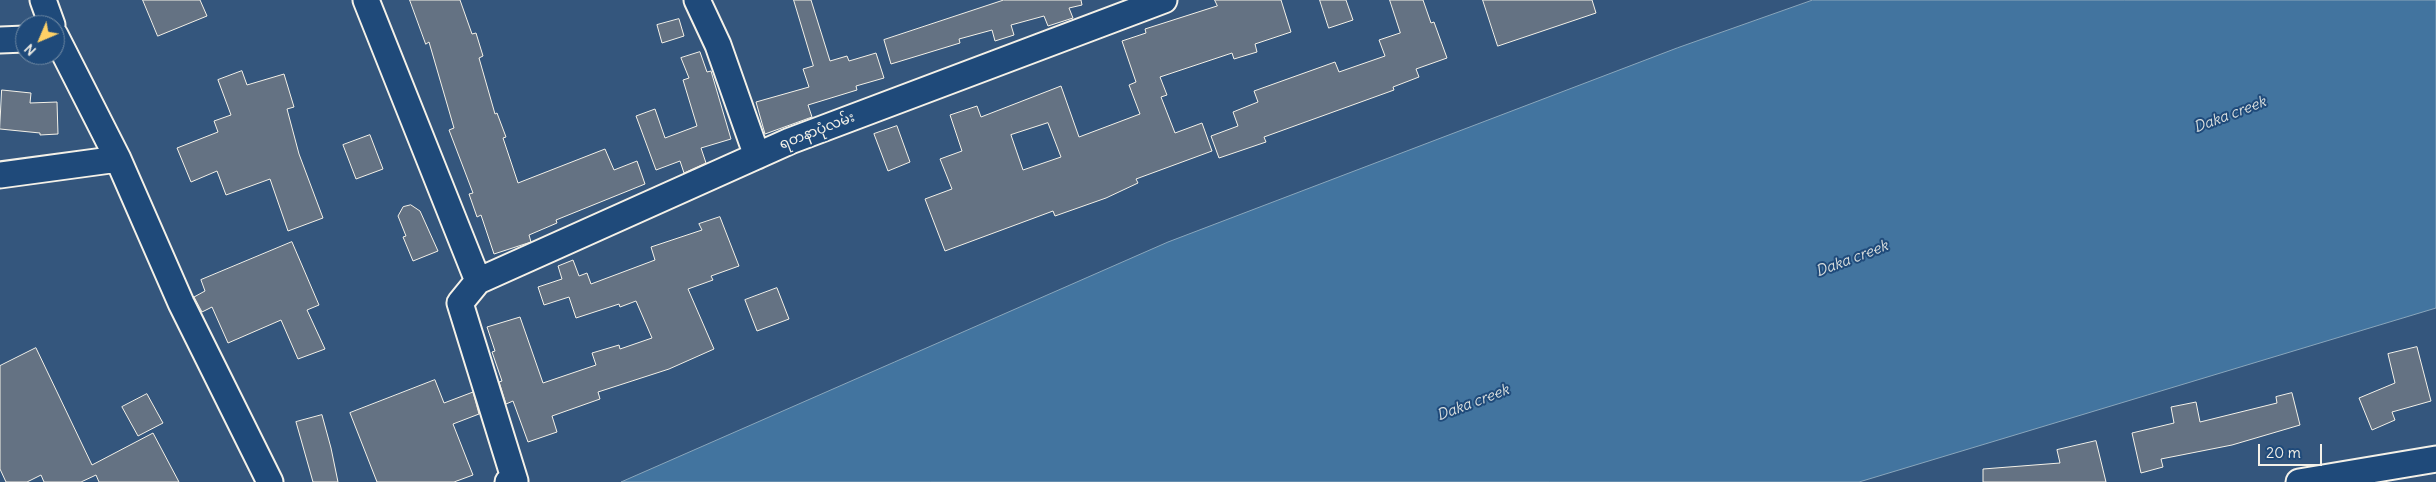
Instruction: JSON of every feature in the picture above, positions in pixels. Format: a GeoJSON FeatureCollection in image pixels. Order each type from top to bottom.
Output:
{"type":"FeatureCollection","features":[{"type":"Feature","properties":{"kind":"street"},"geometry":{"type":"LineString","coordinates":[[43,0],[48,15]]}},
{"type":"Feature","properties":{"kind":"street"},"geometry":{"type":"LineString","coordinates":[[366,0],[478,280],[460,304],[514,481],[508,482]]}},
{"type":"Feature","properties":{"kind":"street"},"geometry":{"type":"LineString","coordinates":[[697,0],[718,45],[757,156]]}},
{"type":"Feature","properties":{"kind":"street","name":"ရတနာပုံလမ်း"},"geometry":{"type":"LineString","coordinates":[[478,280],[799,137],[1164,0]]}},
{"type":"Feature","properties":{"kind":"street"},"geometry":{"type":"LineString","coordinates":[[0,40],[15,39]]}},
{"type":"Feature","properties":{"kind":"street"},"geometry":{"type":"LineString","coordinates":[[65,55],[118,159],[181,303],[270,482]]}},
{"type":"Feature","properties":{"kind":"street"},"geometry":{"type":"LineString","coordinates":[[0,175],[118,159]]}},
{"type":"Feature","properties":{"kind":"street"},"geometry":{"type":"LineString","coordinates":[[2299,482],[2436,458]]}},
{"type":"Feature","properties":{"kind":"water","name":"Daka creek"},"geometry":{"type":"Polygon","coordinates":[[[1813,0],[2436,0],[2436,308],[1859,482],[621,482],[1168,242],[1677,48],[1813,0]]]}},
{"type":"Feature","properties":{"kind":"building"},"geometry":{"type":"Polygon","coordinates":[[[143,0],[200,0],[207,16],[158,36],[143,0]]]}},
{"type":"Feature","properties":{"kind":"building"},"geometry":{"type":"Polygon","coordinates":[[[410,0],[460,0],[472,34],[476,33],[483,56],[479,58],[495,114],[497,113],[506,137],[503,138],[518,183],[605,149],[614,170],[637,161],[645,184],[556,220],[557,223],[529,235],[531,242],[494,254],[481,215],[477,217],[469,194],[473,193],[449,130],[454,128],[429,42],[426,44],[410,0]]]}},
{"type":"Feature","properties":{"kind":"building"},"geometry":{"type":"Polygon","coordinates":[[[794,0],[811,0],[830,61],[847,56],[849,61],[876,53],[884,78],[856,86],[857,90],[808,105],[812,117],[765,134],[756,102],[809,87],[803,69],[813,66],[794,0]]]}},
{"type":"Feature","properties":{"kind":"building"},"geometry":{"type":"Polygon","coordinates":[[[1004,0],[1081,0],[1082,5],[1069,8],[1073,18],[1048,26],[1044,16],[1011,25],[1014,35],[995,41],[992,30],[959,39],[960,43],[891,64],[884,40],[1004,0]]]}},
{"type":"Feature","properties":{"kind":"building"},"geometry":{"type":"Polygon","coordinates":[[[1215,0],[1281,0],[1291,32],[1255,44],[1257,52],[1234,59],[1232,53],[1160,77],[1167,95],[1161,97],[1175,133],[1202,123],[1212,151],[1136,179],[1138,183],[1106,198],[1055,216],[1053,211],[945,251],[925,199],[952,189],[940,159],[962,151],[950,115],[977,106],[981,117],[1061,86],[1079,137],[1140,114],[1129,85],[1136,82],[1122,41],[1146,33],[1145,29],[1217,6],[1215,0]],[[1048,123],[1011,135],[1023,170],[1061,157],[1048,123]]]}},
{"type":"Feature","properties":{"kind":"building"},"geometry":{"type":"Polygon","coordinates":[[[1320,0],[1346,0],[1353,20],[1329,28],[1320,0]]]}},
{"type":"Feature","properties":{"kind":"building"},"geometry":{"type":"Polygon","coordinates":[[[1390,0],[1423,0],[1431,23],[1434,22],[1447,58],[1416,69],[1419,77],[1393,87],[1394,90],[1264,137],[1266,142],[1219,158],[1211,136],[1238,126],[1233,112],[1258,102],[1254,91],[1335,62],[1339,72],[1385,56],[1379,40],[1400,33],[1390,0]]]}},
{"type":"Feature","properties":{"kind":"building"},"geometry":{"type":"Polygon","coordinates":[[[1483,0],[1592,0],[1596,13],[1498,46],[1483,0]]]}},
{"type":"Feature","properties":{"kind":"building"},"geometry":{"type":"Polygon","coordinates":[[[679,19],[684,36],[662,43],[657,25],[679,19]]]}},
{"type":"Feature","properties":{"kind":"building"},"geometry":{"type":"Polygon","coordinates":[[[700,52],[707,72],[711,71],[731,139],[701,148],[706,163],[684,173],[680,161],[656,170],[636,116],[655,109],[665,138],[697,126],[683,80],[689,78],[681,58],[700,52]]]}},
{"type":"Feature","properties":{"kind":"building"},"geometry":{"type":"Polygon","coordinates":[[[242,71],[247,85],[284,74],[294,107],[287,109],[299,154],[323,218],[288,231],[270,179],[226,195],[217,171],[191,182],[177,148],[218,132],[214,121],[231,115],[218,80],[242,71]]]}},
{"type":"Feature","properties":{"kind":"building"},"geometry":{"type":"Polygon","coordinates":[[[2,90],[31,93],[30,103],[57,102],[58,134],[40,135],[40,133],[0,129],[2,90]]]}},
{"type":"Feature","properties":{"kind":"building"},"geometry":{"type":"Polygon","coordinates":[[[897,126],[910,162],[888,171],[874,134],[897,126]]]}},
{"type":"Feature","properties":{"kind":"building"},"geometry":{"type":"Polygon","coordinates":[[[370,135],[383,169],[356,179],[343,145],[370,135]]]}},
{"type":"Feature","properties":{"kind":"building"},"geometry":{"type":"Polygon","coordinates":[[[411,205],[420,211],[438,251],[413,261],[403,237],[406,236],[398,216],[403,207],[411,205]]]}},
{"type":"Feature","properties":{"kind":"building"},"geometry":{"type":"Polygon","coordinates":[[[720,217],[739,266],[711,276],[713,280],[688,289],[714,349],[669,369],[598,392],[600,399],[552,416],[557,432],[528,442],[513,401],[506,404],[499,382],[502,381],[492,352],[495,351],[487,327],[520,317],[543,383],[596,365],[592,353],[619,345],[620,349],[652,338],[636,301],[620,307],[619,304],[576,318],[569,297],[544,305],[538,287],[562,279],[558,266],[573,260],[579,276],[587,273],[591,284],[655,260],[651,247],[702,230],[699,224],[720,217]]]}},
{"type":"Feature","properties":{"kind":"building"},"geometry":{"type":"Polygon","coordinates":[[[292,242],[319,305],[307,310],[325,349],[298,359],[281,320],[228,343],[212,307],[202,312],[194,297],[205,291],[201,280],[292,242]]]}},
{"type":"Feature","properties":{"kind":"building"},"geometry":{"type":"Polygon","coordinates":[[[777,288],[789,319],[757,331],[745,300],[777,288]]]}},
{"type":"Feature","properties":{"kind":"building"},"geometry":{"type":"Polygon","coordinates":[[[2417,347],[2431,401],[2392,412],[2395,420],[2372,430],[2359,398],[2395,383],[2388,354],[2417,347]]]}},
{"type":"Feature","properties":{"kind":"building"},"geometry":{"type":"Polygon","coordinates":[[[36,348],[92,465],[153,433],[179,482],[99,482],[96,475],[81,482],[44,482],[41,475],[27,482],[6,482],[0,469],[0,366],[36,348]]]}},
{"type":"Feature","properties":{"kind":"building"},"geometry":{"type":"Polygon","coordinates":[[[435,380],[444,403],[473,392],[479,414],[453,424],[473,475],[454,482],[377,482],[350,413],[435,380]]]}},
{"type":"Feature","properties":{"kind":"building"},"geometry":{"type":"Polygon","coordinates":[[[2292,393],[2300,425],[2232,445],[2161,459],[2163,467],[2141,473],[2132,433],[2174,423],[2171,407],[2196,402],[2200,422],[2277,403],[2276,397],[2292,393]]]}},
{"type":"Feature","properties":{"kind":"building"},"geometry":{"type":"Polygon","coordinates":[[[147,394],[163,423],[138,436],[122,407],[147,394]]]}},
{"type":"Feature","properties":{"kind":"building"},"geometry":{"type":"Polygon","coordinates":[[[322,415],[338,482],[313,482],[296,422],[322,415]]]}},
{"type":"Feature","properties":{"kind":"building"},"geometry":{"type":"Polygon","coordinates":[[[2096,441],[2106,482],[1983,482],[1983,469],[2060,463],[2057,450],[2096,441]]]}}]}
